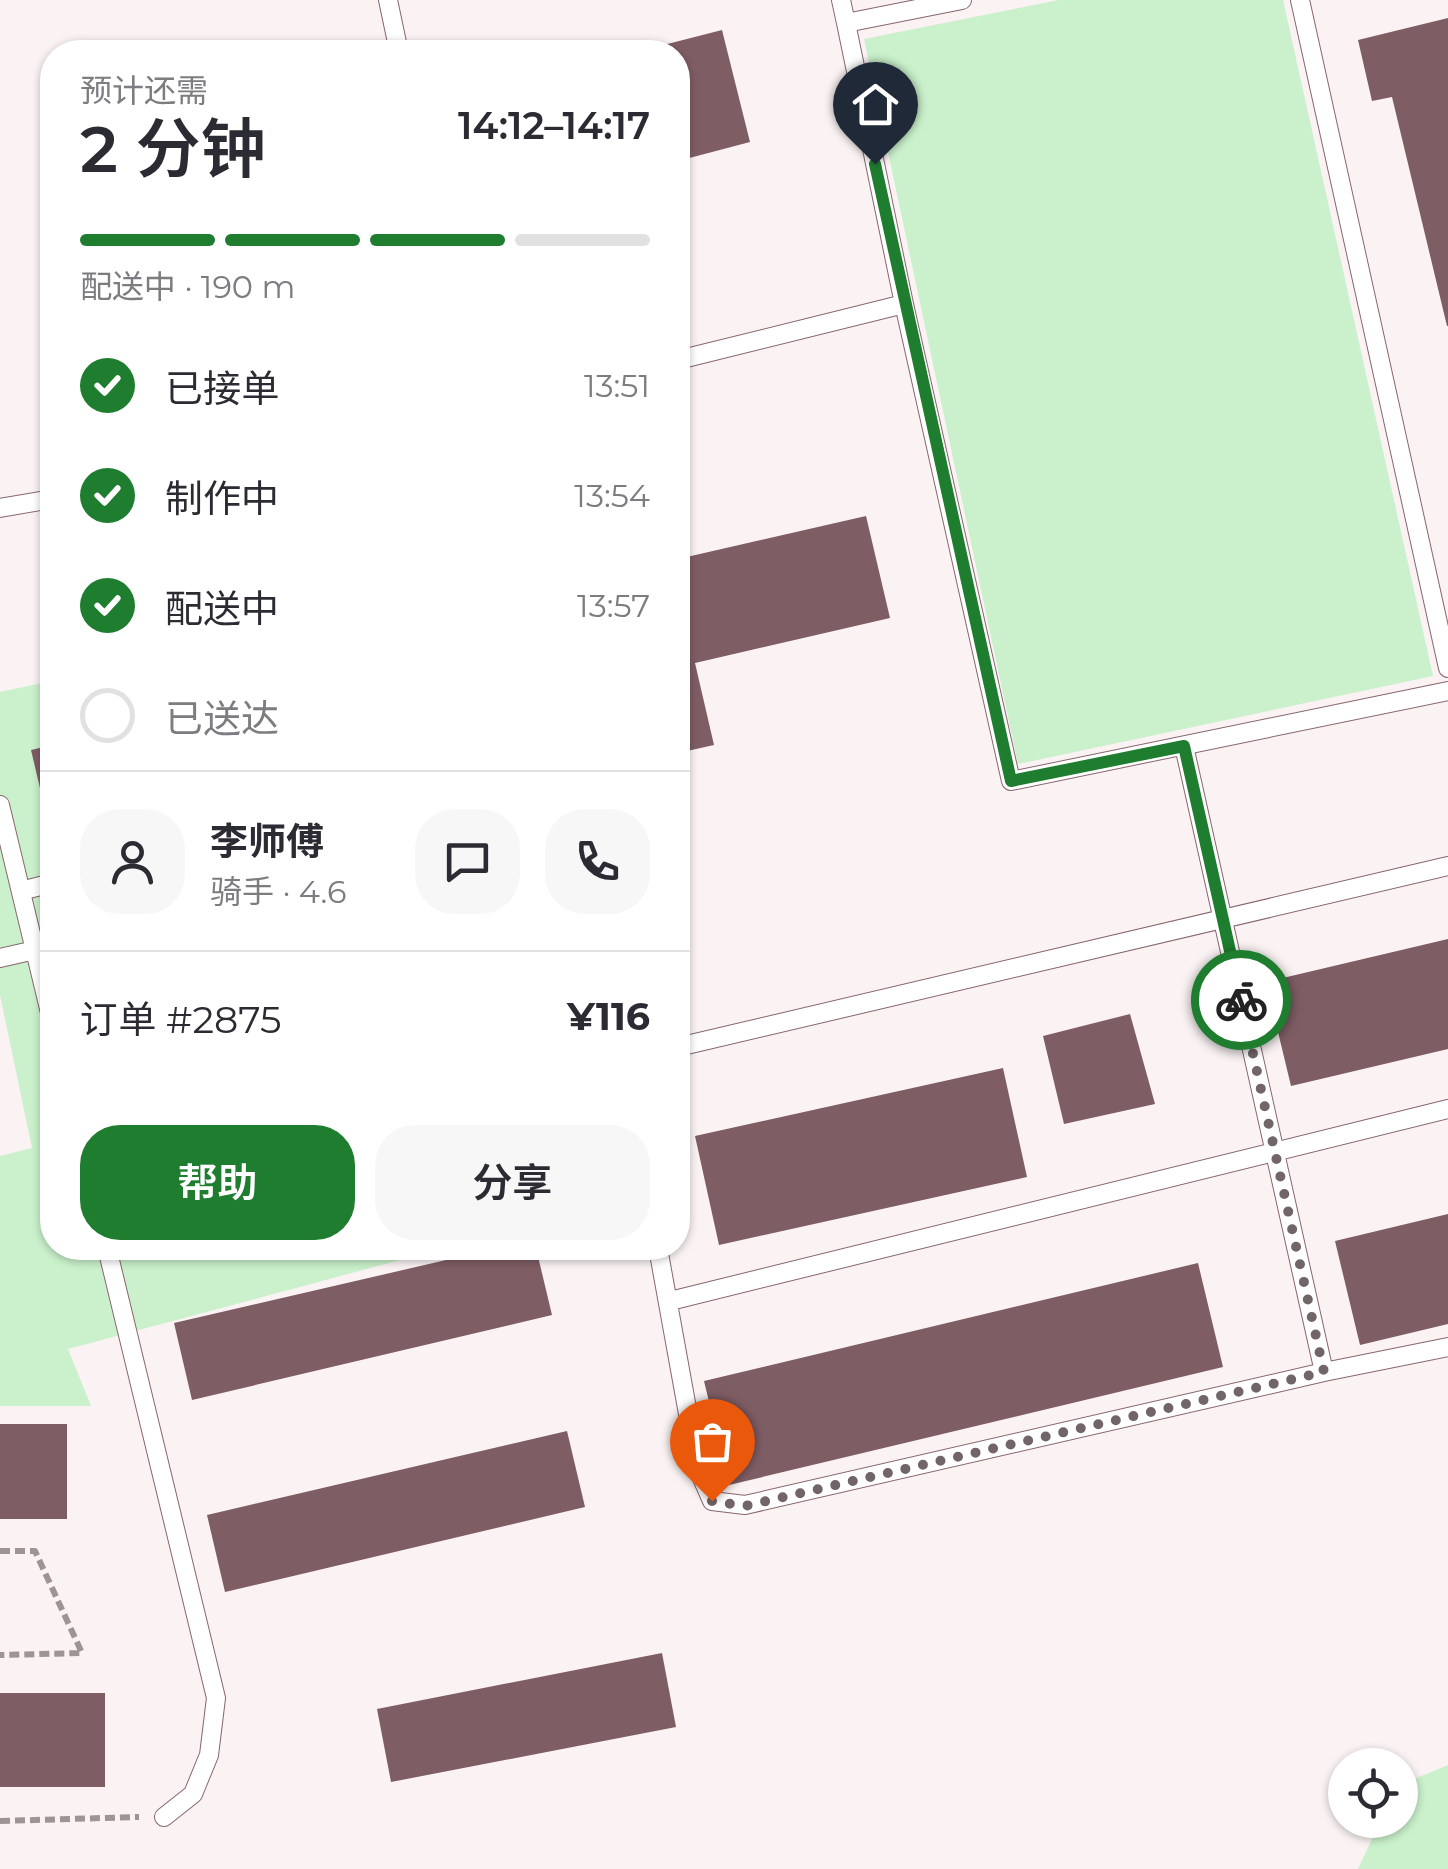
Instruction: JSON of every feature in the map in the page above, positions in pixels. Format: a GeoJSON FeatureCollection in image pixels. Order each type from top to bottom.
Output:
{"type":"FeatureCollection","features":[{"type":"Feature","properties":{"kind":"lane"},"geometry":{"type":"LineString","coordinates":[[388,0],[396,40]]}},
{"type":"Feature","properties":{"kind":"lane"},"geometry":{"type":"LineString","coordinates":[[841,0],[904,304],[1011,781],[1448,690]]}},
{"type":"Feature","properties":{"kind":"lane"},"geometry":{"type":"LineString","coordinates":[[846,23],[962,0]]}},
{"type":"Feature","properties":{"kind":"lane"},"geometry":{"type":"LineString","coordinates":[[1300,0],[1448,668]]}},
{"type":"Feature","properties":{"kind":"lane"},"geometry":{"type":"LineString","coordinates":[[690,357],[904,304]]}},
{"type":"Feature","properties":{"kind":"lane"},"geometry":{"type":"LineString","coordinates":[[0,508],[40,501]]}},
{"type":"Feature","properties":{"kind":"lane"},"geometry":{"type":"LineString","coordinates":[[1184,746],[1324,1372]]}},
{"type":"Feature","properties":{"kind":"lane"},"geometry":{"type":"LineString","coordinates":[[0,805],[40,968]]}},
{"type":"Feature","properties":{"kind":"lane"},"geometry":{"type":"LineString","coordinates":[[690,1044],[1448,866]]}},
{"type":"Feature","properties":{"kind":"lane"},"geometry":{"type":"LineString","coordinates":[[21,891],[40,887]]}},
{"type":"Feature","properties":{"kind":"lane"},"geometry":{"type":"LineString","coordinates":[[0,958],[36,950]]}},
{"type":"Feature","properties":{"kind":"lane"},"geometry":{"type":"LineString","coordinates":[[670,1302],[1448,1109]]}},
{"type":"Feature","properties":{"kind":"lane"},"geometry":{"type":"LineString","coordinates":[[110,1260],[216,1698],[209,1755],[193,1794],[164,1817]]}},
{"type":"Feature","properties":{"kind":"lane"},"geometry":{"type":"LineString","coordinates":[[661,1260],[698,1469],[712,1501],[745,1506],[1324,1372],[1448,1348]]}},
{"type":"Feature","properties":{"kind":"path"},"geometry":{"type":"LineString","coordinates":[[0,1551],[36,1551],[82,1652],[0,1655]]}},
{"type":"Feature","properties":{"kind":"path"},"geometry":{"type":"LineString","coordinates":[[0,1820],[164,1817]]}},
{"type":"Feature","properties":{"kind":"green space"},"geometry":{"type":"Polygon","coordinates":[[[1059,0],[1283,0],[1433,676],[1018,764],[864,39],[1059,0]]]}},
{"type":"Feature","properties":{"kind":"green space"},"geometry":{"type":"Polygon","coordinates":[[[40,684],[40,1260],[400,1260],[68,1349],[91,1406],[0,1406],[0,1156],[32,1148],[0,995],[0,692],[40,684]]]}},
{"type":"Feature","properties":{"kind":"green space"},"geometry":{"type":"Polygon","coordinates":[[[1448,1765],[1448,1869],[1358,1869],[1373,1838],[1418,1838],[1418,1778],[1448,1765]]]}},
{"type":"Feature","properties":{"kind":"building"},"geometry":{"type":"Polygon","coordinates":[[[1448,18],[1447,326],[1392,97],[1372,101],[1358,40],[1448,18]]]}},
{"type":"Feature","properties":{"kind":"building"},"geometry":{"type":"Polygon","coordinates":[[[722,30],[750,142],[690,158],[690,40],[683,40],[722,30]]]}},
{"type":"Feature","properties":{"kind":"building"},"geometry":{"type":"Polygon","coordinates":[[[866,516],[890,618],[695,663],[714,745],[690,750],[690,556],[866,516]]]}},
{"type":"Feature","properties":{"kind":"building"},"geometry":{"type":"Polygon","coordinates":[[[40,748],[40,788],[31,750],[40,748]]]}},
{"type":"Feature","properties":{"kind":"building"},"geometry":{"type":"Polygon","coordinates":[[[1448,939],[1448,1049],[1291,1086],[1266,982],[1448,939]]]}},
{"type":"Feature","properties":{"kind":"building"},"geometry":{"type":"Polygon","coordinates":[[[1130,1014],[1155,1104],[1064,1124],[1043,1036],[1130,1014]]]}},
{"type":"Feature","properties":{"kind":"building"},"geometry":{"type":"Polygon","coordinates":[[[1003,1068],[1027,1177],[719,1245],[695,1136],[1003,1068]]]}},
{"type":"Feature","properties":{"kind":"building"},"geometry":{"type":"Polygon","coordinates":[[[1448,1214],[1448,1324],[1360,1345],[1335,1241],[1448,1214]]]}},
{"type":"Feature","properties":{"kind":"building"},"geometry":{"type":"Polygon","coordinates":[[[446,1260],[539,1260],[552,1315],[192,1400],[174,1323],[446,1260]]]}},
{"type":"Feature","properties":{"kind":"building"},"geometry":{"type":"Polygon","coordinates":[[[1198,1263],[1223,1367],[729,1485],[704,1381],[1198,1263]]]}},
{"type":"Feature","properties":{"kind":"building"},"geometry":{"type":"Polygon","coordinates":[[[0,1424],[67,1424],[67,1519],[0,1519],[0,1424]]]}},
{"type":"Feature","properties":{"kind":"building"},"geometry":{"type":"Polygon","coordinates":[[[567,1431],[585,1507],[225,1592],[207,1515],[567,1431]]]}},
{"type":"Feature","properties":{"kind":"building"},"geometry":{"type":"Polygon","coordinates":[[[662,1653],[676,1727],[391,1782],[377,1709],[662,1653]]]}},
{"type":"Feature","properties":{"kind":"building"},"geometry":{"type":"Polygon","coordinates":[[[0,1693],[105,1693],[105,1787],[0,1787],[0,1693]]]}},
{"type":"Feature","properties":{"kind":"way so far"},"geometry":{"type":"LineString","coordinates":[[712,1501],[745,1506],[1324,1372],[1241,1000]]}},
{"type":"Feature","properties":{"kind":"route"},"geometry":{"type":"LineString","coordinates":[[875,164],[1011,781],[1184,746],[1241,1000]]}}]}
